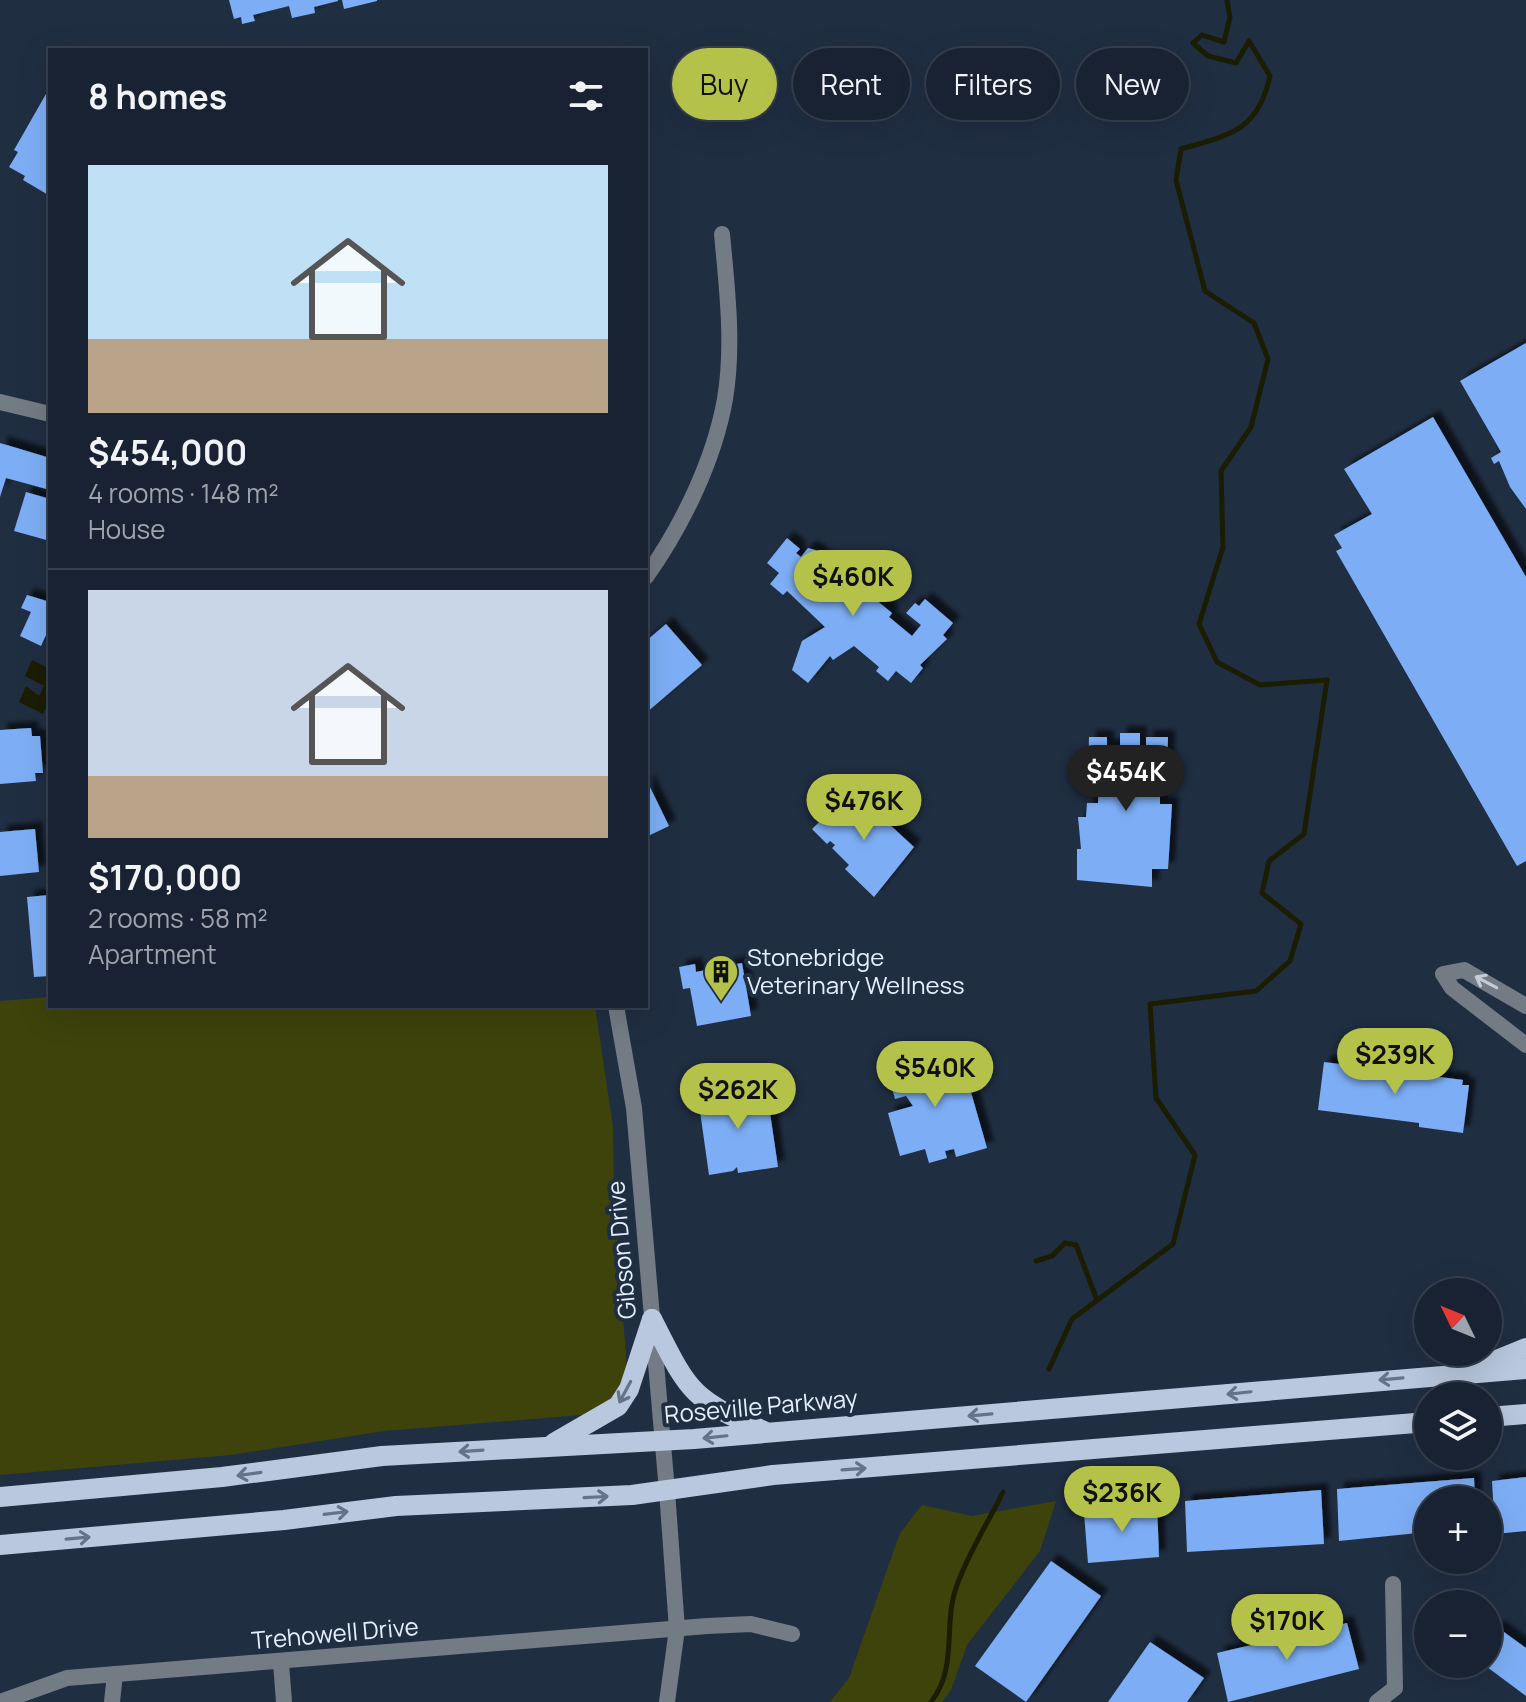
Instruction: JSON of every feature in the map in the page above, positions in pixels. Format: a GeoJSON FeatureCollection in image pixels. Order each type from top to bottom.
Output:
{"type":"FeatureCollection","features":[{"type":"Feature","properties":{"kind":"main road"},"geometry":{"type":"LineString","coordinates":[[652,1319],[683,1381],[698,1398],[767,1432]]}},
{"type":"Feature","properties":{"kind":"main road"},"geometry":{"type":"LineString","coordinates":[[549,1446],[618,1406],[629,1389],[652,1319]]}},
{"type":"Feature","properties":{"kind":"main road"},"geometry":{"type":"LineString","coordinates":[[1465,1373],[1526,1348]]}},
{"type":"Feature","properties":{"kind":"main road","name":"Roseville Parkway"},"geometry":{"type":"LineString","coordinates":[[0,1497],[222,1477],[382,1456],[663,1442],[1526,1369]]}},
{"type":"Feature","properties":{"kind":"main road"},"geometry":{"type":"LineString","coordinates":[[1502,1416],[1526,1414]]}},
{"type":"Feature","properties":{"kind":"main road"},"geometry":{"type":"LineString","coordinates":[[0,1545],[284,1520],[396,1506],[667,1491],[773,1475],[1414,1423]]}},
{"type":"Feature","properties":{"kind":"street"},"geometry":{"type":"LineString","coordinates":[[648,573],[699,480],[725,399],[729,315],[722,234]]}},
{"type":"Feature","properties":{"kind":"street"},"geometry":{"type":"LineString","coordinates":[[0,402],[48,414]]}},
{"type":"Feature","properties":{"kind":"street"},"geometry":{"type":"LineString","coordinates":[[1526,1006],[1464,970],[1443,974],[1452,988],[1526,1045]]}},
{"type":"Feature","properties":{"kind":"street","name":"Gibson Drive"},"geometry":{"type":"LineString","coordinates":[[616,1008],[634,1108],[667,1491],[677,1629],[667,1702]]}},
{"type":"Feature","properties":{"kind":"street"},"geometry":{"type":"LineString","coordinates":[[1377,1702],[1395,1688],[1393,1584]]}},
{"type":"Feature","properties":{"kind":"street","name":"Trehowell Drive"},"geometry":{"type":"LineString","coordinates":[[0,1702],[67,1678],[751,1624],[792,1634]]}},
{"type":"Feature","properties":{"kind":"street"},"geometry":{"type":"LineString","coordinates":[[281,1663],[284,1702]]}},
{"type":"Feature","properties":{"kind":"street"},"geometry":{"type":"LineString","coordinates":[[112,1702],[115,1674]]}},
{"type":"Feature","properties":{"kind":"green space"},"geometry":{"type":"Polygon","coordinates":[[[48,997],[48,1008],[595,1008],[613,1127],[614,1199],[627,1369],[619,1386],[605,1404],[581,1415],[384,1431],[231,1455],[0,1475],[0,1001],[48,997]]]}},
{"type":"Feature","properties":{"kind":"green space"},"geometry":{"type":"Polygon","coordinates":[[[1056,1501],[1040,1551],[967,1645],[951,1690],[942,1702],[830,1702],[849,1678],[900,1533],[922,1505],[972,1516],[1056,1501]]]}},
{"type":"Feature","properties":{"kind":"shaded area"},"geometry":{"type":"Polygon","coordinates":[[[32,660],[48,668],[48,704],[43,714],[19,702],[26,686],[39,696],[44,686],[25,676],[32,660]]]}},
{"type":"Feature","properties":{"kind":"building"},"geometry":{"type":"Polygon","coordinates":[[[229,0],[338,1],[314,7],[315,13],[292,18],[289,6],[253,15],[255,21],[242,24],[241,17],[234,19],[229,0]]]}},
{"type":"Feature","properties":{"kind":"building"},"geometry":{"type":"Polygon","coordinates":[[[342,0],[377,0],[377,1],[344,9],[342,0]]]}},
{"type":"Feature","properties":{"kind":"building"},"geometry":{"type":"Polygon","coordinates":[[[48,90],[48,195],[23,180],[25,176],[9,167],[18,152],[14,150],[48,90]]]}},
{"type":"Feature","properties":{"kind":"building"},"geometry":{"type":"Polygon","coordinates":[[[1526,343],[1526,509],[1510,487],[1499,461],[1494,464],[1491,458],[1501,452],[1460,381],[1526,343]]]}},
{"type":"Feature","properties":{"kind":"building"},"geometry":{"type":"Polygon","coordinates":[[[1433,417],[1526,577],[1526,861],[1517,866],[1336,551],[1342,548],[1334,535],[1372,514],[1344,469],[1433,417]]]}},
{"type":"Feature","properties":{"kind":"building"},"geometry":{"type":"Polygon","coordinates":[[[0,443],[48,457],[48,489],[6,478],[0,497],[0,443]]]}},
{"type":"Feature","properties":{"kind":"building"},"geometry":{"type":"Polygon","coordinates":[[[26,492],[48,498],[48,540],[14,531],[26,492]]]}},
{"type":"Feature","properties":{"kind":"building"},"geometry":{"type":"Polygon","coordinates":[[[787,538],[800,549],[796,553],[801,557],[808,548],[815,550],[892,613],[889,617],[912,636],[921,625],[906,613],[915,603],[919,606],[925,599],[953,623],[943,635],[947,639],[920,665],[923,668],[911,683],[896,671],[888,681],[876,671],[879,667],[854,646],[833,660],[830,656],[808,683],[792,670],[802,641],[825,627],[787,591],[783,595],[770,584],[779,573],[767,563],[787,538]]]}},
{"type":"Feature","properties":{"kind":"building"},"geometry":{"type":"Polygon","coordinates":[[[27,595],[48,601],[48,636],[41,646],[20,636],[31,612],[21,608],[27,595]]]}},
{"type":"Feature","properties":{"kind":"building"},"geometry":{"type":"Polygon","coordinates":[[[666,624],[702,665],[648,711],[648,639],[666,624]]]}},
{"type":"Feature","properties":{"kind":"building"},"geometry":{"type":"Polygon","coordinates":[[[31,728],[32,736],[40,736],[43,773],[35,773],[36,781],[0,784],[0,730],[31,728]]]}},
{"type":"Feature","properties":{"kind":"building"},"geometry":{"type":"Polygon","coordinates":[[[1120,733],[1140,733],[1140,745],[1146,745],[1146,737],[1168,737],[1167,773],[1160,773],[1160,804],[1172,804],[1168,869],[1152,869],[1152,887],[1077,880],[1077,849],[1081,849],[1078,817],[1086,817],[1087,803],[1098,803],[1099,769],[1088,769],[1089,737],[1107,737],[1107,746],[1120,746],[1120,733]]]}},
{"type":"Feature","properties":{"kind":"building"},"geometry":{"type":"Polygon","coordinates":[[[648,783],[669,826],[648,836],[648,783]]]}},
{"type":"Feature","properties":{"kind":"building"},"geometry":{"type":"Polygon","coordinates":[[[852,790],[914,847],[874,897],[845,869],[849,865],[832,848],[835,845],[830,841],[827,844],[812,829],[852,790]]]}},
{"type":"Feature","properties":{"kind":"building"},"geometry":{"type":"Polygon","coordinates":[[[35,829],[39,872],[0,876],[0,832],[35,829]]]}},
{"type":"Feature","properties":{"kind":"building"},"geometry":{"type":"Polygon","coordinates":[[[48,895],[48,976],[34,977],[27,897],[48,895]]]}},
{"type":"Feature","properties":{"kind":"building","name":"Stonebridge Veterinary Wellness"},"geometry":{"type":"Polygon","coordinates":[[[742,963],[751,1016],[697,1026],[690,988],[683,989],[679,967],[695,964],[696,972],[742,963]]]}},
{"type":"Feature","properties":{"kind":"building"},"geometry":{"type":"Polygon","coordinates":[[[955,1050],[963,1075],[966,1075],[987,1148],[956,1157],[954,1149],[945,1151],[947,1158],[929,1163],[925,1149],[900,1156],[888,1113],[913,1106],[906,1096],[895,1099],[887,1070],[955,1050]]]}},
{"type":"Feature","properties":{"kind":"building"},"geometry":{"type":"Polygon","coordinates":[[[1324,1062],[1463,1080],[1462,1085],[1469,1085],[1463,1133],[1419,1127],[1419,1123],[1318,1110],[1324,1062]]]}},
{"type":"Feature","properties":{"kind":"building"},"geometry":{"type":"Polygon","coordinates":[[[766,1086],[778,1167],[738,1173],[737,1167],[733,1171],[709,1175],[698,1097],[729,1095],[728,1091],[766,1086]]]}},
{"type":"Feature","properties":{"kind":"building"},"geometry":{"type":"Polygon","coordinates":[[[1526,1477],[1526,1531],[1502,1533],[1502,1486],[1492,1486],[1492,1481],[1526,1477]]]}},
{"type":"Feature","properties":{"kind":"building"},"geometry":{"type":"Polygon","coordinates":[[[1474,1478],[1474,1486],[1414,1486],[1414,1533],[1339,1541],[1337,1489],[1474,1478]]]}},
{"type":"Feature","properties":{"kind":"building"},"geometry":{"type":"Polygon","coordinates":[[[1321,1490],[1324,1544],[1187,1552],[1185,1501],[1321,1490]]]}},
{"type":"Feature","properties":{"kind":"building"},"geometry":{"type":"Polygon","coordinates":[[[1157,1505],[1159,1557],[1088,1563],[1084,1513],[1157,1505]]]}},
{"type":"Feature","properties":{"kind":"building"},"geometry":{"type":"Polygon","coordinates":[[[1051,1561],[1101,1596],[1026,1702],[975,1666],[1051,1561]]]}},
{"type":"Feature","properties":{"kind":"building"},"geometry":{"type":"Polygon","coordinates":[[[1347,1623],[1359,1669],[1228,1702],[1217,1653],[1347,1623]]]}},
{"type":"Feature","properties":{"kind":"building"},"geometry":{"type":"Polygon","coordinates":[[[1502,1631],[1526,1648],[1526,1696],[1502,1678],[1502,1631]]]}},
{"type":"Feature","properties":{"kind":"building"},"geometry":{"type":"Polygon","coordinates":[[[1150,1642],[1204,1678],[1187,1702],[1108,1702],[1150,1642]]]}},
{"type":"Feature","properties":{"kind":"waterway"},"geometry":{"type":"LineString","coordinates":[[1049,1369],[1072,1319],[1173,1244],[1195,1155],[1156,1098],[1150,1004],[1256,991],[1290,961],[1301,924],[1262,893],[1269,861],[1304,834],[1327,680],[1260,685],[1217,662],[1199,624],[1223,547],[1221,471],[1251,427],[1268,359],[1254,323],[1205,291],[1176,180],[1181,149],[1239,128],[1258,109],[1265,94],[1270,76],[1249,41],[1236,63],[1208,56],[1193,43],[1202,35],[1224,42],[1230,17],[1227,0]]}},
{"type":"Feature","properties":{"kind":"waterway"},"geometry":{"type":"LineString","coordinates":[[1036,1261],[1052,1256],[1065,1243],[1076,1245],[1097,1300]]}},
{"type":"Feature","properties":{"kind":"waterway"},"geometry":{"type":"LineString","coordinates":[[931,1702],[944,1675],[956,1588],[1003,1492]]}},
{"type":"Feature","properties":{"kind":"place","name":"Stonebridge Veterinary Wellness"},"geometry":{"type":"Point","coordinates":[721,1003]}}]}
